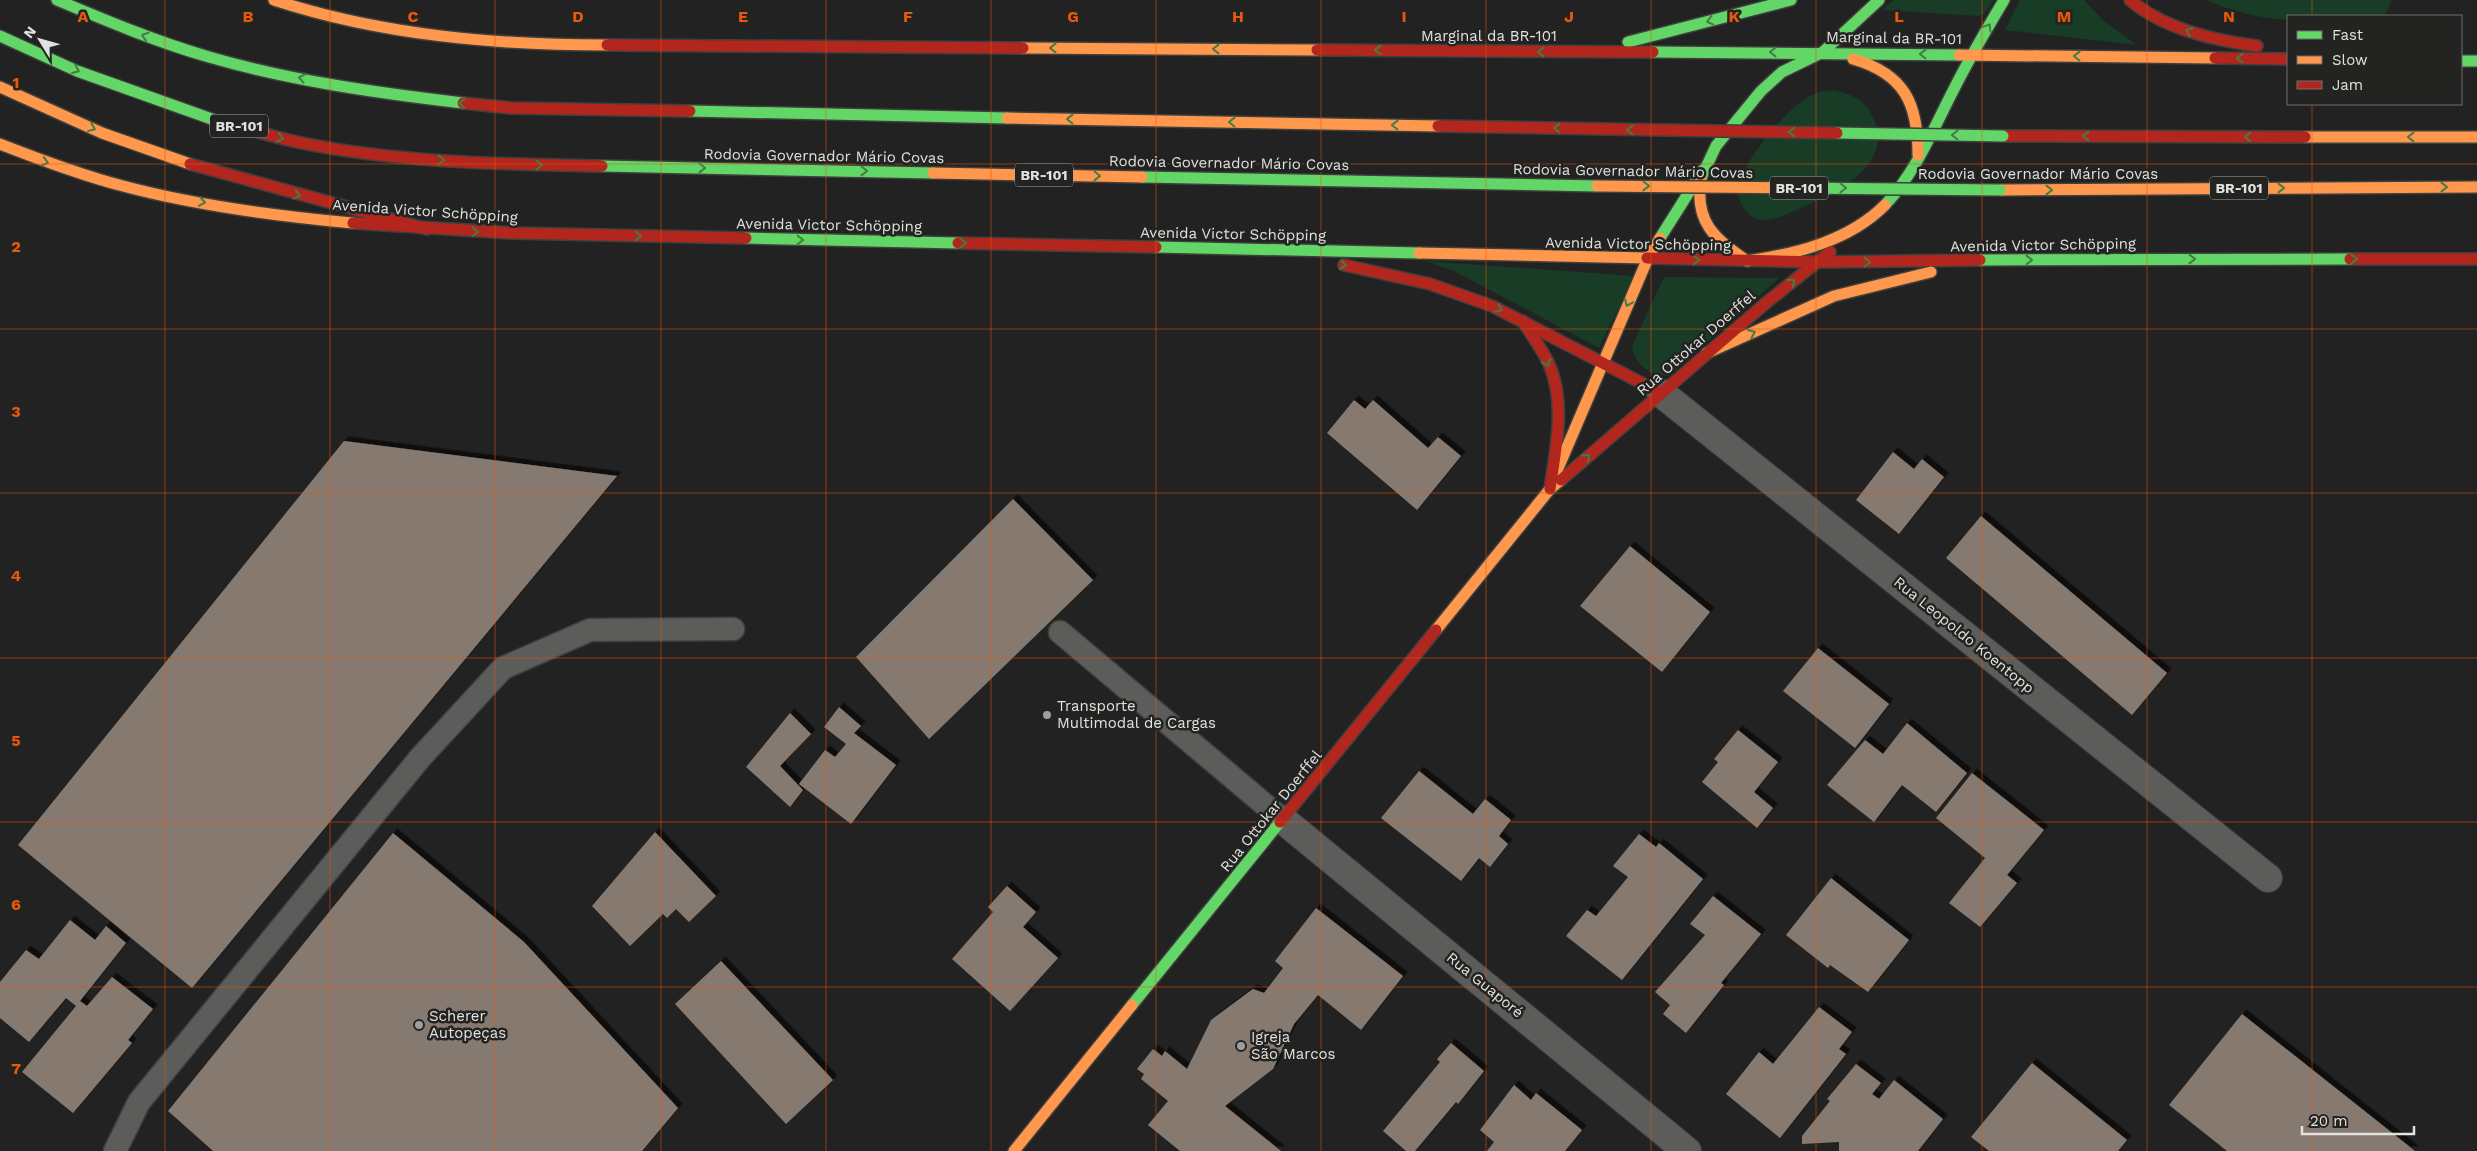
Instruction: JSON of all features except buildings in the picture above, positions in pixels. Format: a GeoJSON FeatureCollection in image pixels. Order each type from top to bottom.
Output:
{"type":"FeatureCollection","features":[{"type":"Feature","properties":{"kind":"main road"},"geometry":{"type":"LineString","coordinates":[[57,0],[140,35],[230,63],[332,84],[438,101],[511,108],[2003,136],[2477,137]]}},
{"type":"Feature","properties":{"kind":"main road","name":"Marginal da BR-101"},"geometry":{"type":"LineString","coordinates":[[274,0],[305,10],[418,34],[558,45],[1822,52],[2287,59]]}},
{"type":"Feature","properties":{"kind":"main road"},"geometry":{"type":"LineString","coordinates":[[1590,52],[1791,0]]}},
{"type":"Feature","properties":{"kind":"main road"},"geometry":{"type":"LineString","coordinates":[[1822,52],[1879,0]]}},
{"type":"Feature","properties":{"kind":"main road"},"geometry":{"type":"LineString","coordinates":[[1704,170],[1700,198],[1702,216],[1710,230],[1722,243],[1747,261],[1791,255],[1818,246],[1862,223],[1891,197],[1906,179],[1972,54],[2004,0]]}},
{"type":"Feature","properties":{"kind":"main road"},"geometry":{"type":"LineString","coordinates":[[2130,0],[2138,8],[2191,32],[2252,46],[2287,49]]}},
{"type":"Feature","properties":{"kind":"main road","name":"Rodovia Governador Mário Covas"},"geometry":{"type":"LineString","coordinates":[[0,36],[77,71],[202,117],[297,142],[374,154],[491,164],[1597,186],[2000,190],[2477,187]]}},
{"type":"Feature","properties":{"kind":"main road"},"geometry":{"type":"LineString","coordinates":[[1822,52],[1862,61],[1889,73],[1904,90],[1914,111],[1919,134],[1918,157]]}},
{"type":"Feature","properties":{"kind":"main road","name":"Rua Ottokar Doerffel"},"geometry":{"type":"LineString","coordinates":[[1550,489],[1648,258],[1704,170],[1724,134],[1749,102],[1782,72],[1822,52]]}},
{"type":"Feature","properties":{"kind":"main road"},"geometry":{"type":"LineString","coordinates":[[2462,61],[2477,61]]}},
{"type":"Feature","properties":{"kind":"main road"},"geometry":{"type":"LineString","coordinates":[[0,87],[30,103],[132,144],[256,184],[427,229]]}},
{"type":"Feature","properties":{"kind":"main road","name":"Avenida Victor Schöpping"},"geometry":{"type":"LineString","coordinates":[[0,144],[35,159],[157,194],[278,215],[427,229],[532,234],[1818,262],[2477,259]]}},
{"type":"Feature","properties":{"kind":"main road","name":"Rua Ottokar Doerffel"},"geometry":{"type":"LineString","coordinates":[[1014,1151],[1550,489],[1707,353],[1818,262],[1862,223]]}},
{"type":"Feature","properties":{"kind":"main road"},"geometry":{"type":"LineString","coordinates":[[1243,249],[1368,269],[1430,284],[1492,306],[1661,393]]}},
{"type":"Feature","properties":{"kind":"main road"},"geometry":{"type":"LineString","coordinates":[[1707,353],[1834,296],[1984,260]]}},
{"type":"Feature","properties":{"kind":"main road"},"geometry":{"type":"LineString","coordinates":[[1523,321],[1549,364],[1559,405],[1550,489]]}},
{"type":"Feature","properties":{"kind":"street","name":"Rua Leopoldo Koentopp"},"geometry":{"type":"LineString","coordinates":[[1661,393],[2268,878]]}},
{"type":"Feature","properties":{"kind":"street","name":"Rua Guaporé"},"geometry":{"type":"LineString","coordinates":[[1283,820],[1687,1151]]}},
{"type":"Feature","properties":{"kind":"lane"},"geometry":{"type":"LineString","coordinates":[[115,1151],[139,1102],[420,758],[503,668],[590,630],[733,629]]}},
{"type":"Feature","properties":{"kind":"lane"},"geometry":{"type":"LineString","coordinates":[[1060,632],[1283,820]]}},
{"type":"Feature","properties":{"kind":"green space"},"geometry":{"type":"Polygon","coordinates":[[[1894,0],[1994,0],[1984,14],[1978,16],[1881,10],[1894,0]]]}},
{"type":"Feature","properties":{"kind":"green space"},"geometry":{"type":"Polygon","coordinates":[[[2020,0],[2084,0],[2104,21],[2137,45],[2005,30],[2020,0]]]}},
{"type":"Feature","properties":{"kind":"green space"},"geometry":{"type":"Polygon","coordinates":[[[2207,0],[2392,0],[2384,15],[2287,15],[2287,20],[2267,18],[2227,8],[2207,0]]]}},
{"type":"Feature","properties":{"kind":"green space"},"geometry":{"type":"Polygon","coordinates":[[[1832,90],[1855,98],[1869,109],[1877,132],[1877,147],[1871,161],[1861,173],[1848,183],[1819,200],[1776,218],[1759,220],[1752,217],[1742,205],[1738,194],[1739,183],[1754,154],[1777,125],[1800,102],[1815,94],[1832,90]]]}},
{"type":"Feature","properties":{"kind":"green space"},"geometry":{"type":"Polygon","coordinates":[[[1425,261],[1634,276],[1599,348],[1454,271],[1425,261]]]}},
{"type":"Feature","properties":{"kind":"green space"},"geometry":{"type":"Polygon","coordinates":[[[1664,277],[1779,278],[1669,376],[1650,372],[1640,364],[1633,353],[1632,346],[1664,277]]]}},
{"type":"Feature","properties":{"kind":"traffic: fast"},"geometry":{"type":"LineString","coordinates":[[57,0],[151,38],[240,65],[335,85],[463,103]]}},
{"type":"Feature","properties":{"kind":"traffic: fast"},"geometry":{"type":"LineString","coordinates":[[1628,42],[1791,0]]}},
{"type":"Feature","properties":{"kind":"traffic: fast"},"geometry":{"type":"LineString","coordinates":[[1701,178],[1716,146],[1761,91],[1782,72],[1823,52],[1879,0]]}},
{"type":"Feature","properties":{"kind":"traffic: fast"},"geometry":{"type":"LineString","coordinates":[[1885,205],[1916,163],[1967,65],[2004,0]]}},
{"type":"Feature","properties":{"kind":"traffic: fast"},"geometry":{"type":"LineString","coordinates":[[0,36],[77,71],[220,122]]}},
{"type":"Feature","properties":{"kind":"traffic: fast"},"geometry":{"type":"LineString","coordinates":[[1653,52],[1959,55]]}},
{"type":"Feature","properties":{"kind":"traffic: fast"},"geometry":{"type":"LineString","coordinates":[[2462,61],[2477,61]]}},
{"type":"Feature","properties":{"kind":"traffic: fast"},"geometry":{"type":"LineString","coordinates":[[690,111],[1007,118]]}},
{"type":"Feature","properties":{"kind":"traffic: fast"},"geometry":{"type":"LineString","coordinates":[[1837,133],[2003,136]]}},
{"type":"Feature","properties":{"kind":"traffic: fast"},"geometry":{"type":"LineString","coordinates":[[602,166],[933,173]]}},
{"type":"Feature","properties":{"kind":"traffic: fast"},"geometry":{"type":"LineString","coordinates":[[1660,238],[1703,170]]}},
{"type":"Feature","properties":{"kind":"traffic: fast"},"geometry":{"type":"LineString","coordinates":[[1142,177],[1597,186]]}},
{"type":"Feature","properties":{"kind":"traffic: fast"},"geometry":{"type":"LineString","coordinates":[[1801,188],[2000,190]]}},
{"type":"Feature","properties":{"kind":"traffic: fast"},"geometry":{"type":"LineString","coordinates":[[746,238],[958,243]]}},
{"type":"Feature","properties":{"kind":"traffic: fast"},"geometry":{"type":"LineString","coordinates":[[1156,247],[1419,253]]}},
{"type":"Feature","properties":{"kind":"traffic: fast"},"geometry":{"type":"LineString","coordinates":[[1980,260],[2350,259]]}},
{"type":"Feature","properties":{"kind":"traffic: fast"},"geometry":{"type":"LineString","coordinates":[[1132,1005],[1280,822]]}},
{"type":"Feature","properties":{"kind":"traffic: slow"},"geometry":{"type":"LineString","coordinates":[[274,0],[355,22],[439,36],[523,43],[607,45]]}},
{"type":"Feature","properties":{"kind":"traffic: slow"},"geometry":{"type":"LineString","coordinates":[[1023,48],[1317,50]]}},
{"type":"Feature","properties":{"kind":"traffic: slow"},"geometry":{"type":"LineString","coordinates":[[1959,55],[2215,58]]}},
{"type":"Feature","properties":{"kind":"traffic: slow"},"geometry":{"type":"LineString","coordinates":[[1853,59],[1871,65],[1885,73],[1905,94],[1915,121],[1918,155]]}},
{"type":"Feature","properties":{"kind":"traffic: slow"},"geometry":{"type":"LineString","coordinates":[[0,87],[102,133],[190,164]]}},
{"type":"Feature","properties":{"kind":"traffic: slow"},"geometry":{"type":"LineString","coordinates":[[1007,118],[1438,126]]}},
{"type":"Feature","properties":{"kind":"traffic: slow"},"geometry":{"type":"LineString","coordinates":[[2305,137],[2477,137]]}},
{"type":"Feature","properties":{"kind":"traffic: slow"},"geometry":{"type":"LineString","coordinates":[[0,144],[76,172],[151,193],[237,209],[353,223]]}},
{"type":"Feature","properties":{"kind":"traffic: slow"},"geometry":{"type":"LineString","coordinates":[[933,173],[1142,177]]}},
{"type":"Feature","properties":{"kind":"traffic: slow"},"geometry":{"type":"LineString","coordinates":[[1701,178],[1700,193],[1704,218],[1716,236],[1747,261],[1803,250],[1821,244],[1855,228],[1885,205]]}},
{"type":"Feature","properties":{"kind":"traffic: slow"},"geometry":{"type":"LineString","coordinates":[[1597,186],[1801,188]]}},
{"type":"Feature","properties":{"kind":"traffic: slow"},"geometry":{"type":"LineString","coordinates":[[2000,190],[2477,187]]}},
{"type":"Feature","properties":{"kind":"traffic: slow"},"geometry":{"type":"LineString","coordinates":[[1556,473],[1648,258],[1660,238]]}},
{"type":"Feature","properties":{"kind":"traffic: slow"},"geometry":{"type":"LineString","coordinates":[[1419,253],[1647,258]]}},
{"type":"Feature","properties":{"kind":"traffic: slow"},"geometry":{"type":"LineString","coordinates":[[1707,353],[1834,296],[1931,272]]}},
{"type":"Feature","properties":{"kind":"traffic: slow"},"geometry":{"type":"LineString","coordinates":[[1436,630],[1550,489],[1561,480]]}},
{"type":"Feature","properties":{"kind":"traffic: slow"},"geometry":{"type":"LineString","coordinates":[[1014,1151],[1132,1005]]}},
{"type":"Feature","properties":{"kind":"traffic: jam"},"geometry":{"type":"LineString","coordinates":[[2130,0],[2158,19],[2190,32],[2257,46]]}},
{"type":"Feature","properties":{"kind":"traffic: jam"},"geometry":{"type":"LineString","coordinates":[[607,45],[1023,48]]}},
{"type":"Feature","properties":{"kind":"traffic: jam"},"geometry":{"type":"LineString","coordinates":[[1317,50],[1653,52]]}},
{"type":"Feature","properties":{"kind":"traffic: jam"},"geometry":{"type":"LineString","coordinates":[[2215,58],[2287,59]]}},
{"type":"Feature","properties":{"kind":"traffic: jam"},"geometry":{"type":"LineString","coordinates":[[463,103],[511,108],[690,111]]}},
{"type":"Feature","properties":{"kind":"traffic: jam"},"geometry":{"type":"LineString","coordinates":[[220,122],[297,142],[373,154],[449,161],[602,166]]}},
{"type":"Feature","properties":{"kind":"traffic: jam"},"geometry":{"type":"LineString","coordinates":[[1438,126],[1606,129]]}},
{"type":"Feature","properties":{"kind":"traffic: jam"},"geometry":{"type":"LineString","coordinates":[[1606,129],[1837,133]]}},
{"type":"Feature","properties":{"kind":"traffic: jam"},"geometry":{"type":"LineString","coordinates":[[2003,136],[2305,137]]}},
{"type":"Feature","properties":{"kind":"traffic: jam"},"geometry":{"type":"LineString","coordinates":[[190,164],[427,229]]}},
{"type":"Feature","properties":{"kind":"traffic: jam"},"geometry":{"type":"LineString","coordinates":[[353,223],[512,233],[746,238]]}},
{"type":"Feature","properties":{"kind":"traffic: jam"},"geometry":{"type":"LineString","coordinates":[[958,243],[1156,247]]}},
{"type":"Feature","properties":{"kind":"traffic: jam"},"geometry":{"type":"LineString","coordinates":[[1561,480],[1767,302],[1830,252]]}},
{"type":"Feature","properties":{"kind":"traffic: jam"},"geometry":{"type":"LineString","coordinates":[[1647,258],[1818,262],[1980,260]]}},
{"type":"Feature","properties":{"kind":"traffic: jam"},"geometry":{"type":"LineString","coordinates":[[2350,259],[2477,259]]}},
{"type":"Feature","properties":{"kind":"traffic: jam"},"geometry":{"type":"LineString","coordinates":[[1344,265],[1430,284],[1492,306],[1661,393]]}},
{"type":"Feature","properties":{"kind":"traffic: jam"},"geometry":{"type":"LineString","coordinates":[[1523,321],[1549,364],[1557,394],[1558,426],[1550,489]]}},
{"type":"Feature","properties":{"kind":"traffic: jam"},"geometry":{"type":"LineString","coordinates":[[1280,822],[1436,630]]}},
{"type":"Feature","properties":{"kind":"place","name":"Transporte Multimodal de Cargas"},"geometry":{"type":"Point","coordinates":[1047,715]}},
{"type":"Feature","properties":{"kind":"place","name":"Scherer Autopeças"},"geometry":{"type":"Point","coordinates":[419,1025]}},
{"type":"Feature","properties":{"kind":"place","name":"Igreja São Marcos"},"geometry":{"type":"Point","coordinates":[1241,1046]}}]}
